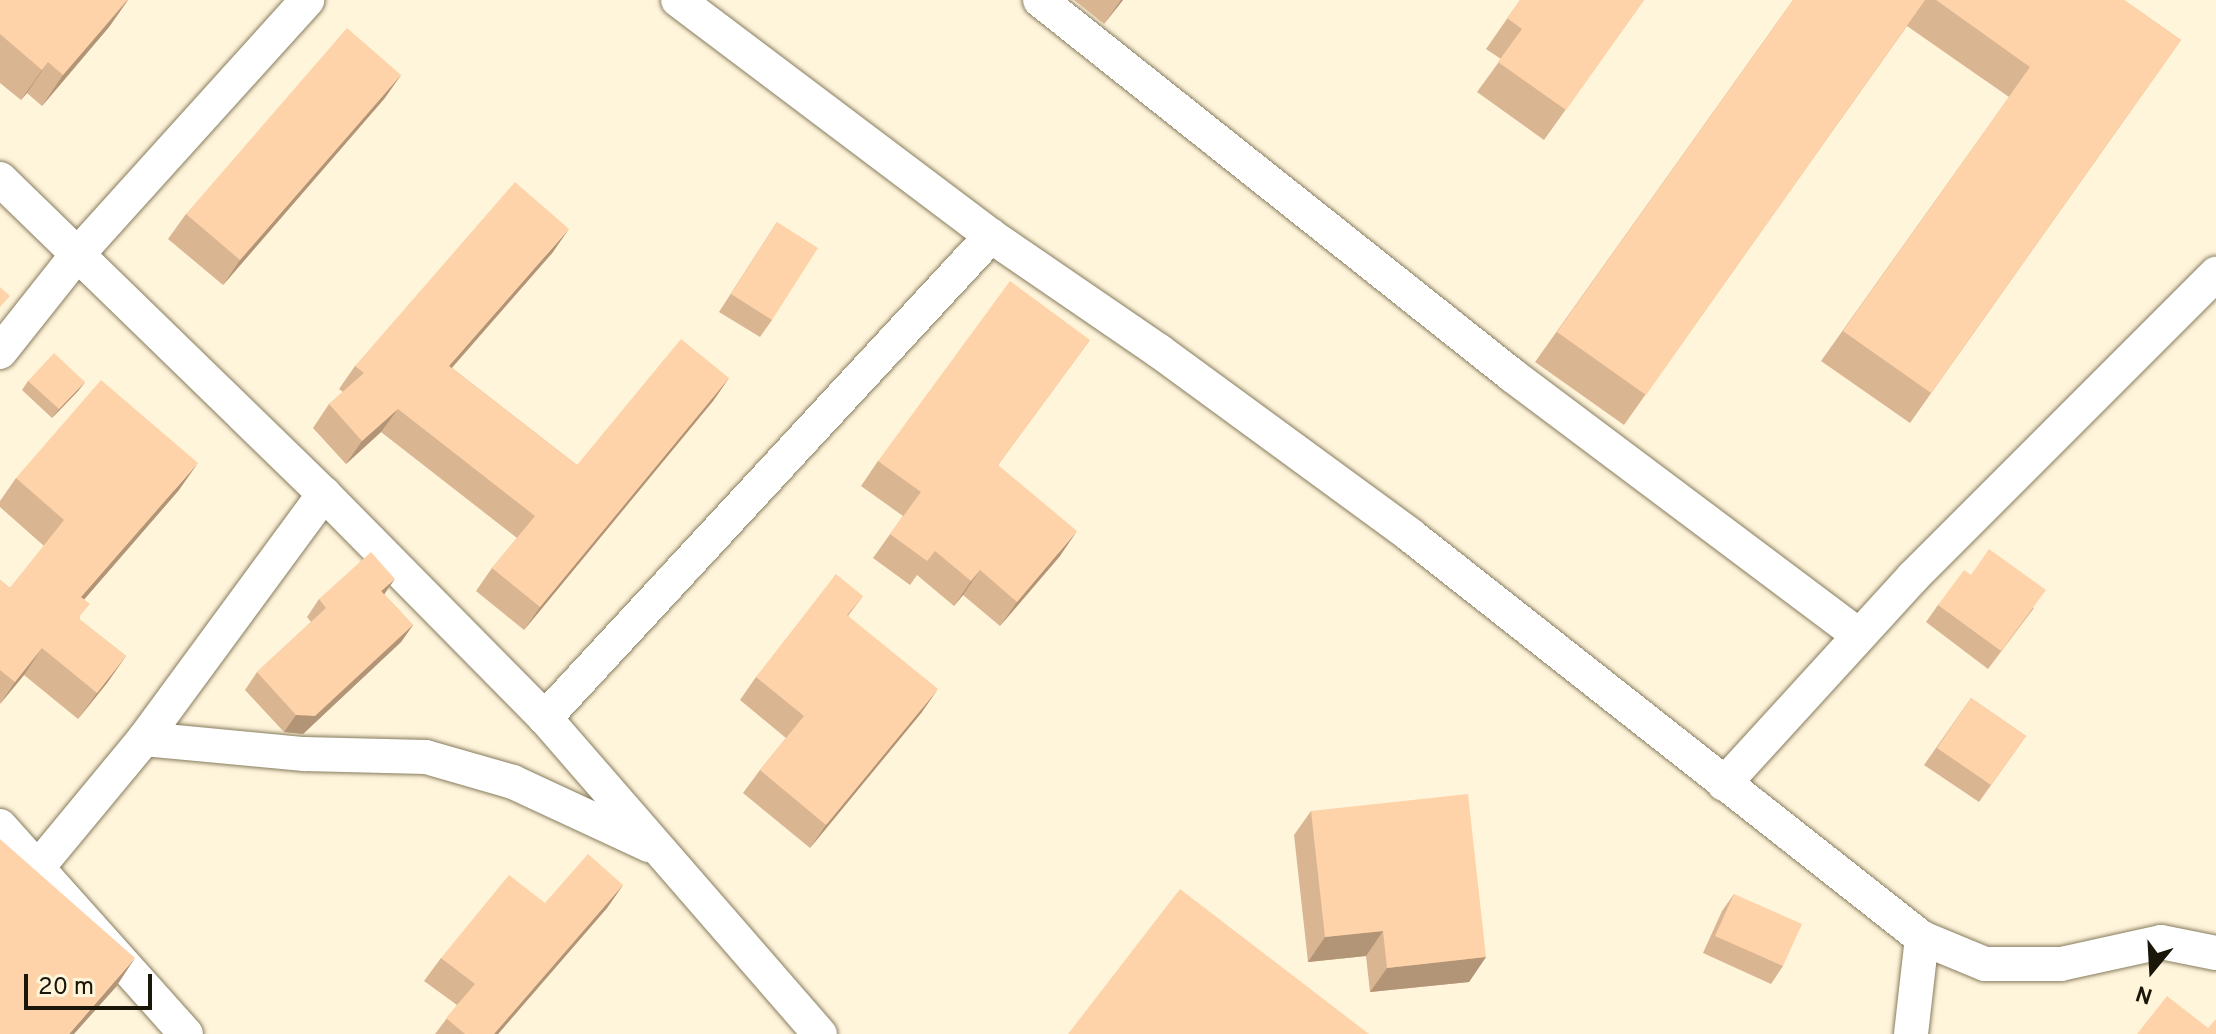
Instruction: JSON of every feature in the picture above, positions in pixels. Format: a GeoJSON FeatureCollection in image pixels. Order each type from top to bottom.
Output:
{"type":"FeatureCollection","features":[{"type":"Feature","properties":{"kind":"street"},"geometry":{"type":"LineString","coordinates":[[0,352],[76,256],[307,0]]}},
{"type":"Feature","properties":{"kind":"street"},"geometry":{"type":"LineString","coordinates":[[678,0],[991,236],[1159,351],[1410,535],[1922,938],[1985,964],[2061,964],[2161,942],[2216,953]]}},
{"type":"Feature","properties":{"kind":"street"},"geometry":{"type":"LineString","coordinates":[[1040,0],[1512,375],[1858,635]]}},
{"type":"Feature","properties":{"kind":"street"},"geometry":{"type":"LineString","coordinates":[[0,179],[324,494],[545,718],[666,853],[820,1034]]}},
{"type":"Feature","properties":{"kind":"street"},"geometry":{"type":"LineString","coordinates":[[545,718],[991,236]]}},
{"type":"Feature","properties":{"kind":"street"},"geometry":{"type":"LineString","coordinates":[[1724,784],[1858,635],[2216,274]]}},
{"type":"Feature","properties":{"kind":"street"},"geometry":{"type":"LineString","coordinates":[[39,866],[144,739],[324,494]]}},
{"type":"Feature","properties":{"kind":"street"},"geometry":{"type":"LineString","coordinates":[[144,739],[304,754],[426,757],[513,782],[666,853]]}},
{"type":"Feature","properties":{"kind":"street"},"geometry":{"type":"LineString","coordinates":[[0,826],[39,866],[186,1034]]}},
{"type":"Feature","properties":{"kind":"street"},"geometry":{"type":"LineString","coordinates":[[1911,1034],[1922,938]]}},
{"type":"Feature","properties":{"kind":"building"},"geometry":{"type":"Polygon","coordinates":[[[0,0],[127,0],[63,75],[48,62],[42,70],[0,34],[0,0]]]}},
{"type":"Feature","properties":{"kind":"building"},"geometry":{"type":"Polygon","coordinates":[[[1520,0],[1644,0],[1566,110],[1498,62],[1522,29],[1507,18],[1520,0]]]}},
{"type":"Feature","properties":{"kind":"building"},"geometry":{"type":"Polygon","coordinates":[[[1793,0],[1925,0],[1646,395],[1557,332],[1793,0]]]}},
{"type":"Feature","properties":{"kind":"building"},"geometry":{"type":"Polygon","coordinates":[[[1936,0],[2124,0],[2181,40],[1931,393],[1843,331],[2030,67],[1936,0]]]}},
{"type":"Feature","properties":{"kind":"building"},"geometry":{"type":"Polygon","coordinates":[[[347,28],[401,75],[240,260],[186,214],[347,28]]]}},
{"type":"Feature","properties":{"kind":"building"},"geometry":{"type":"Polygon","coordinates":[[[515,182],[569,229],[449,366],[577,465],[681,339],[729,378],[540,607],[492,568],[535,516],[398,409],[362,441],[329,404],[364,373],[355,366],[515,182]]]}},
{"type":"Feature","properties":{"kind":"building"},"geometry":{"type":"Polygon","coordinates":[[[777,222],[818,248],[772,320],[731,294],[777,222]]]}},
{"type":"Feature","properties":{"kind":"building"},"geometry":{"type":"Polygon","coordinates":[[[1010,281],[1090,340],[998,465],[1077,531],[1017,602],[980,570],[971,581],[935,551],[927,561],[890,534],[921,492],[878,461],[1010,281]]]}},
{"type":"Feature","properties":{"kind":"building"},"geometry":{"type":"Polygon","coordinates":[[[0,287],[10,296],[0,307],[0,287]]]}},
{"type":"Feature","properties":{"kind":"building"},"geometry":{"type":"Polygon","coordinates":[[[54,353],[85,382],[59,409],[28,381],[54,353]]]}},
{"type":"Feature","properties":{"kind":"building"},"geometry":{"type":"Polygon","coordinates":[[[101,380],[198,463],[81,597],[90,604],[78,618],[126,656],[97,693],[42,648],[15,682],[0,670],[0,580],[10,588],[64,520],[16,478],[101,380]]]}},
{"type":"Feature","properties":{"kind":"building"},"geometry":{"type":"Polygon","coordinates":[[[1989,549],[2046,590],[2001,651],[1938,605],[1964,570],[1971,575],[1989,549]]]}},
{"type":"Feature","properties":{"kind":"building"},"geometry":{"type":"Polygon","coordinates":[[[371,552],[395,579],[381,591],[413,625],[315,716],[296,715],[257,672],[326,608],[319,599],[371,552]]]}},
{"type":"Feature","properties":{"kind":"building"},"geometry":{"type":"Polygon","coordinates":[[[836,574],[863,596],[847,615],[938,689],[826,825],[760,770],[804,716],[756,677],[836,574]]]}},
{"type":"Feature","properties":{"kind":"building"},"geometry":{"type":"Polygon","coordinates":[[[1971,698],[2026,736],[1991,785],[1937,748],[1971,698]]]}},
{"type":"Feature","properties":{"kind":"building"},"geometry":{"type":"Polygon","coordinates":[[[1468,794],[1486,957],[1387,968],[1383,931],[1325,937],[1311,811],[1468,794]]]}},
{"type":"Feature","properties":{"kind":"building"},"geometry":{"type":"Polygon","coordinates":[[[0,839],[135,958],[69,1034],[0,1034],[0,839]]]}},
{"type":"Feature","properties":{"kind":"building"},"geometry":{"type":"Polygon","coordinates":[[[588,854],[623,885],[494,1034],[465,1034],[446,1018],[475,984],[441,958],[509,875],[545,903],[588,854]]]}},
{"type":"Feature","properties":{"kind":"building"},"geometry":{"type":"Polygon","coordinates":[[[1180,889],[1369,1034],[1068,1034],[1180,889]]]}},
{"type":"Feature","properties":{"kind":"building"},"geometry":{"type":"Polygon","coordinates":[[[1734,894],[1802,924],[1783,966],[1715,936],[1734,894]]]}},
{"type":"Feature","properties":{"kind":"building"},"geometry":{"type":"Polygon","coordinates":[[[2167,996],[2208,1028],[2216,1019],[2216,1034],[2137,1034],[2167,996]]]}}]}
